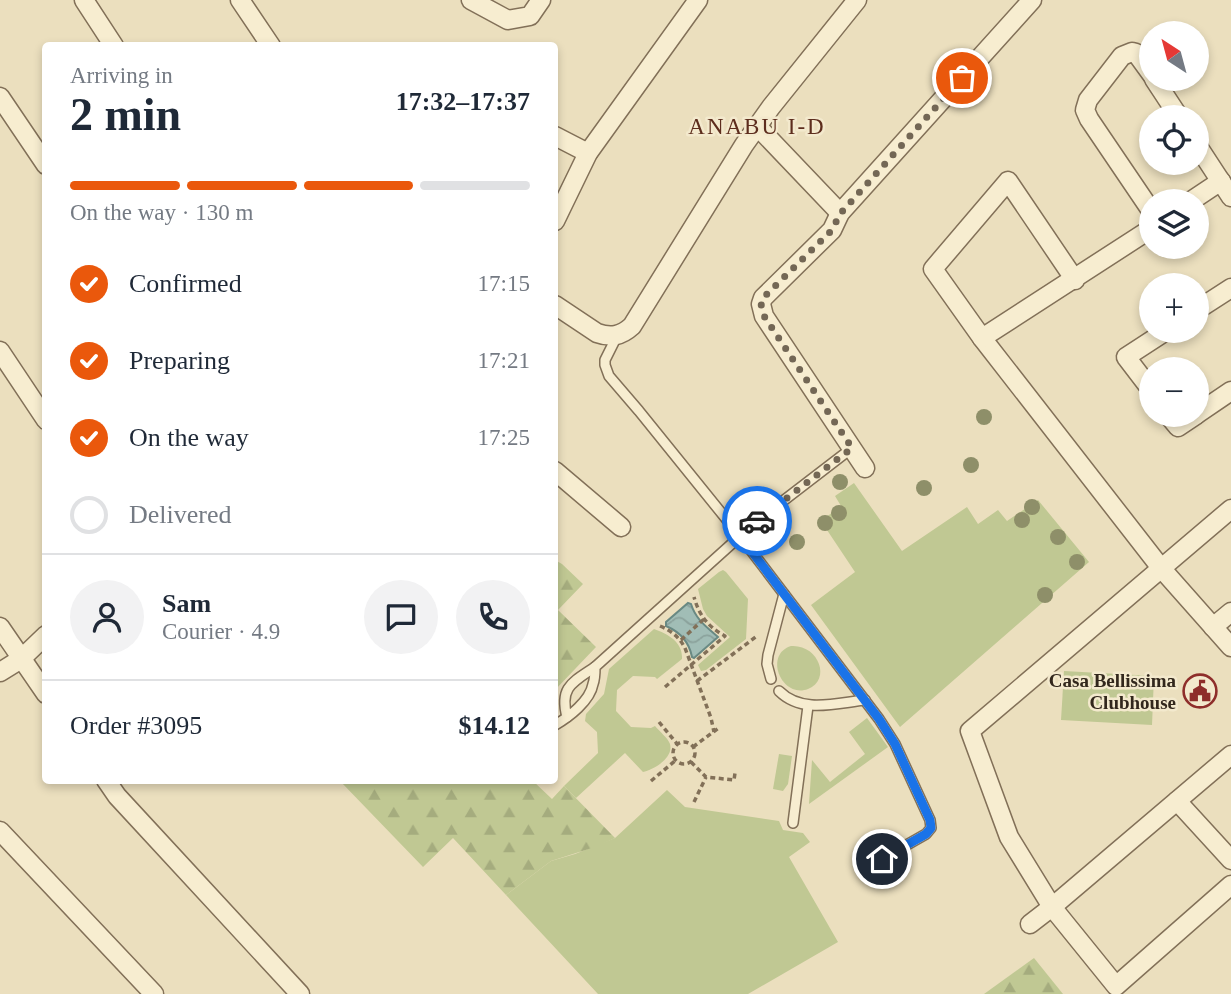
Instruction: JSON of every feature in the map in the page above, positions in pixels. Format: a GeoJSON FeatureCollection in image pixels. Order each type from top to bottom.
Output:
{"type":"FeatureCollection","features":[{"type":"Feature","properties":{"kind":"street"},"geometry":{"type":"LineString","coordinates":[[84,0],[111,42]]}},
{"type":"Feature","properties":{"kind":"street"},"geometry":{"type":"LineString","coordinates":[[240,0],[268,42]]}},
{"type":"Feature","properties":{"kind":"street"},"geometry":{"type":"LineString","coordinates":[[471,0],[508,20],[530,16],[541,0]]}},
{"type":"Feature","properties":{"kind":"street"},"geometry":{"type":"LineString","coordinates":[[558,215],[589,153],[698,0]]}},
{"type":"Feature","properties":{"kind":"street"},"geometry":{"type":"LineString","coordinates":[[558,307],[597,332],[611,336],[625,332],[632,326],[757,126],[857,0]]}},
{"type":"Feature","properties":{"kind":"street"},"geometry":{"type":"LineString","coordinates":[[865,468],[764,316],[761,304],[766,294],[832,230],[840,214],[1032,0]]}},
{"type":"Feature","properties":{"kind":"street"},"geometry":{"type":"LineString","coordinates":[[1139,58],[1132,52],[1122,56],[1088,100],[1085,110],[1139,193]]}},
{"type":"Feature","properties":{"kind":"street"},"geometry":{"type":"LineString","coordinates":[[0,97],[42,159]]}},
{"type":"Feature","properties":{"kind":"street"},"geometry":{"type":"LineString","coordinates":[[757,126],[840,214]]}},
{"type":"Feature","properties":{"kind":"street"},"geometry":{"type":"LineString","coordinates":[[558,138],[589,153]]}},
{"type":"Feature","properties":{"kind":"street"},"geometry":{"type":"LineString","coordinates":[[1209,163],[1231,197]]}},
{"type":"Feature","properties":{"kind":"street"},"geometry":{"type":"LineString","coordinates":[[1074,279],[1008,181],[933,269],[982,338],[1161,568],[1231,647]]}},
{"type":"Feature","properties":{"kind":"street"},"geometry":{"type":"LineString","coordinates":[[1209,189],[1221,181]]}},
{"type":"Feature","properties":{"kind":"street"},"geometry":{"type":"LineString","coordinates":[[982,338],[1139,236]]}},
{"type":"Feature","properties":{"kind":"street"},"geometry":{"type":"LineString","coordinates":[[1209,302],[1231,288]]}},
{"type":"Feature","properties":{"kind":"street"},"geometry":{"type":"LineString","coordinates":[[1139,374],[1126,357],[1148,343]]}},
{"type":"Feature","properties":{"kind":"street"},"geometry":{"type":"LineString","coordinates":[[0,351],[42,414]]}},
{"type":"Feature","properties":{"kind":"street"},"geometry":{"type":"LineString","coordinates":[[1209,406],[1231,391]]}},
{"type":"Feature","properties":{"kind":"street"},"geometry":{"type":"LineString","coordinates":[[558,474],[621,527]]}},
{"type":"Feature","properties":{"kind":"street"},"geometry":{"type":"LineString","coordinates":[[1231,509],[970,731],[1009,836],[1052,907],[1116,986],[1231,885]]}},
{"type":"Feature","properties":{"kind":"street"},"geometry":{"type":"LineString","coordinates":[[1213,627],[1231,612]]}},
{"type":"Feature","properties":{"kind":"street"},"geometry":{"type":"LineString","coordinates":[[0,627],[42,688]]}},
{"type":"Feature","properties":{"kind":"street"},"geometry":{"type":"LineString","coordinates":[[0,672],[21,659],[42,639]]}},
{"type":"Feature","properties":{"kind":"street"},"geometry":{"type":"LineString","coordinates":[[1030,924],[1231,755]]}},
{"type":"Feature","properties":{"kind":"street"},"geometry":{"type":"LineString","coordinates":[[109,784],[300,994]]}},
{"type":"Feature","properties":{"kind":"street"},"geometry":{"type":"LineString","coordinates":[[1177,801],[1231,860]]}},
{"type":"Feature","properties":{"kind":"street"},"geometry":{"type":"LineString","coordinates":[[0,831],[154,994]]}},
{"type":"Feature","properties":{"kind":"lane"},"geometry":{"type":"LineString","coordinates":[[617,335],[605,360],[608,376],[740,536],[865,700],[895,744],[930,820],[931,828],[926,834],[882,859]]}},
{"type":"Feature","properties":{"kind":"lane"},"geometry":{"type":"LineString","coordinates":[[566,717],[563,702],[571,683],[595,667],[740,536],[852,448]]}},
{"type":"Feature","properties":{"kind":"lane"},"geometry":{"type":"LineString","coordinates":[[771,679],[767,664],[768,655],[784,594]]}},
{"type":"Feature","properties":{"kind":"lane"},"geometry":{"type":"LineString","coordinates":[[558,723],[590,694],[595,667]]}},
{"type":"Feature","properties":{"kind":"lane"},"geometry":{"type":"LineString","coordinates":[[779,691],[791,701],[808,706],[865,700]]}},
{"type":"Feature","properties":{"kind":"lane"},"geometry":{"type":"LineString","coordinates":[[793,823],[808,706]]}},
{"type":"Feature","properties":{"kind":"path"},"geometry":{"type":"LineString","coordinates":[[665,687],[725,636],[702,621],[689,582]]}},
{"type":"Feature","properties":{"kind":"path"},"geometry":{"type":"LineString","coordinates":[[682,639],[702,621]]}},
{"type":"Feature","properties":{"kind":"path"},"geometry":{"type":"LineString","coordinates":[[697,681],[777,621]]}},
{"type":"Feature","properties":{"kind":"path"},"geometry":{"type":"LineString","coordinates":[[645,622],[666,629],[682,639],[714,732]]}},
{"type":"Feature","properties":{"kind":"path"},"geometry":{"type":"LineString","coordinates":[[659,722],[678,745]]}},
{"type":"Feature","properties":{"kind":"path"},"geometry":{"type":"LineString","coordinates":[[693,747],[720,727]]}},
{"type":"Feature","properties":{"kind":"path"},"geometry":{"type":"LineString","coordinates":[[681,742],[690,743],[696,750],[695,759],[688,765],[679,764],[673,757],[674,748],[678,745],[681,742]]}},
{"type":"Feature","properties":{"kind":"path"},"geometry":{"type":"LineString","coordinates":[[651,781],[676,760]]}},
{"type":"Feature","properties":{"kind":"path"},"geometry":{"type":"LineString","coordinates":[[691,762],[706,777],[734,780],[734,774]]}},
{"type":"Feature","properties":{"kind":"path"},"geometry":{"type":"LineString","coordinates":[[694,802],[706,777]]}},
{"type":"Feature","properties":{"kind":"green space"},"geometry":{"type":"Polygon","coordinates":[[[854,483],[902,551],[967,507],[978,524],[998,510],[1007,521],[1038,500],[1089,562],[900,727],[811,605],[855,572],[821,521],[841,506],[835,496],[854,483]]]}},
{"type":"Feature","properties":{"kind":"green space"},"geometry":{"type":"Polygon","coordinates":[[[558,562],[583,584],[558,610],[558,562]]]}},
{"type":"Feature","properties":{"kind":"green space"},"geometry":{"type":"Polygon","coordinates":[[[723,570],[748,599],[746,639],[701,671],[698,665],[730,637],[707,616],[698,589],[723,570]]]}},
{"type":"Feature","properties":{"kind":"green space"},"geometry":{"type":"Polygon","coordinates":[[[558,610],[596,647],[558,687],[558,610]]]}},
{"type":"Feature","properties":{"kind":"green space"},"geometry":{"type":"Polygon","coordinates":[[[654,629],[677,643],[682,659],[657,679],[633,676],[617,690],[616,711],[631,727],[655,726],[670,744],[669,754],[657,766],[643,772],[625,753],[576,798],[564,786],[598,753],[597,732],[585,721],[586,714],[604,694],[609,669],[654,629]]]}},
{"type":"Feature","properties":{"kind":"green space"},"geometry":{"type":"Polygon","coordinates":[[[791,646],[808,650],[819,663],[819,678],[808,689],[790,688],[779,675],[778,658],[791,646]]]}},
{"type":"Feature","properties":{"kind":"green space"},"geometry":{"type":"Polygon","coordinates":[[[1064,671],[1154,676],[1152,725],[1061,720],[1064,671]]]}},
{"type":"Feature","properties":{"kind":"green space"},"geometry":{"type":"Polygon","coordinates":[[[867,718],[888,747],[809,804],[812,760],[830,782],[865,754],[849,732],[867,718]]]}},
{"type":"Feature","properties":{"kind":"green space"},"geometry":{"type":"Polygon","coordinates":[[[779,754],[792,756],[788,784],[783,791],[773,789],[779,754]]]}},
{"type":"Feature","properties":{"kind":"green space"},"geometry":{"type":"Polygon","coordinates":[[[343,784],[536,784],[552,799],[564,786],[615,838],[551,861],[506,895],[453,838],[423,867],[343,784]]]}},
{"type":"Feature","properties":{"kind":"green space"},"geometry":{"type":"Polygon","coordinates":[[[667,790],[685,807],[779,821],[783,830],[803,833],[810,842],[789,857],[838,942],[748,994],[598,994],[506,895],[551,861],[615,838],[667,790]]]}},
{"type":"Feature","properties":{"kind":"green space"},"geometry":{"type":"Polygon","coordinates":[[[1034,958],[1063,994],[984,994],[1034,958]]]}},
{"type":"Feature","properties":{"kind":"water"},"geometry":{"type":"Polygon","coordinates":[[[688,603],[702,623],[718,637],[694,658],[683,638],[666,626],[666,622],[688,603]]]}},
{"type":"Feature","properties":{"kind":"way so far"},"geometry":{"type":"LineString","coordinates":[[757,521],[852,448],[764,316],[761,304],[763,298],[832,230],[840,214],[962,78]]}},
{"type":"Feature","properties":{"kind":"place","name":"Casa Bellissima Clubhouse"},"geometry":{"type":"Point","coordinates":[1200,691]}},
{"type":"Feature","properties":{"kind":"district","name":"ANABU I-D"},"geometry":{"type":"Point","coordinates":[757,126]}},
{"type":"Feature","properties":{"kind":"route"},"geometry":{"type":"LineString","coordinates":[[757,521],[740,536],[879,719],[895,744],[930,820],[931,828],[926,834],[882,859]]}}]}
